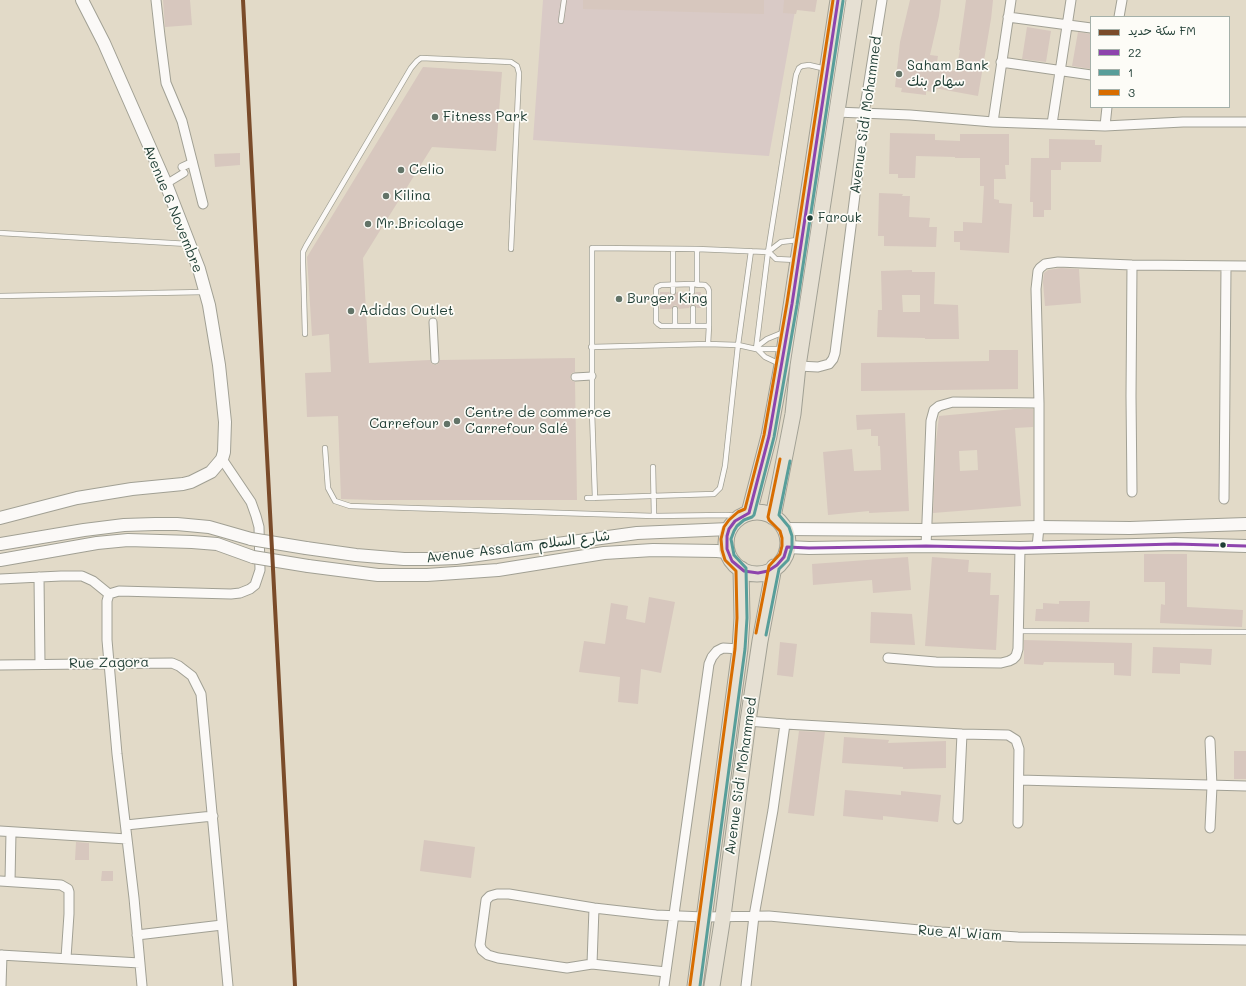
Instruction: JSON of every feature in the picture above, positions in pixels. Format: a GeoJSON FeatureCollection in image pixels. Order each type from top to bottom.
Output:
{"type":"FeatureCollection","features":[{"type":"Feature","properties":{"kind":"main road"},"geometry":{"type":"LineString","coordinates":[[745,515],[769,436],[782,365],[838,0]]}},
{"type":"Feature","properties":{"kind":"main road","name":"Avenue Sidi Mohammed"},"geometry":{"type":"LineString","coordinates":[[773,517],[791,422],[798,366],[854,0]]}},
{"type":"Feature","properties":{"kind":"main road"},"geometry":{"type":"LineString","coordinates":[[761,512],[773,517],[784,529],[787,547],[784,557],[768,571],[758,573],[748,572],[741,569],[732,561],[728,552],[726,542],[729,529],[735,521],[745,515],[761,512]]}},
{"type":"Feature","properties":{"kind":"main road","name":"Avenue Sidi Mohammed"},"geometry":{"type":"LineString","coordinates":[[712,986],[723,916],[748,721],[760,641],[774,567]]}},
{"type":"Feature","properties":{"kind":"main road","name":"Avenue Sidi Mohammed"},"geometry":{"type":"LineString","coordinates":[[694,986],[740,649],[742,618],[741,569]]}},
{"type":"Feature","properties":{"kind":"street","name":"Avenue 6 Novembre"},"geometry":{"type":"LineString","coordinates":[[82,0],[104,43],[166,184],[190,244],[209,305],[219,365],[225,422],[224,452],[222,459]]}},
{"type":"Feature","properties":{"kind":"street"},"geometry":{"type":"LineString","coordinates":[[156,0],[166,83],[182,121],[203,204]]}},
{"type":"Feature","properties":{"kind":"street","name":"Avenue Sidi Mohammed"},"geometry":{"type":"LineString","coordinates":[[798,366],[818,367],[829,364],[835,353],[864,113],[882,0]]}},
{"type":"Feature","properties":{"kind":"street"},"geometry":{"type":"LineString","coordinates":[[993,122],[1011,0]]}},
{"type":"Feature","properties":{"kind":"street"},"geometry":{"type":"LineString","coordinates":[[1052,124],[1059,70],[1071,0]]}},
{"type":"Feature","properties":{"kind":"street"},"geometry":{"type":"LineString","coordinates":[[1120,16],[1122,0]]}},
{"type":"Feature","properties":{"kind":"street"},"geometry":{"type":"LineString","coordinates":[[1008,18],[1090,28]]}},
{"type":"Feature","properties":{"kind":"street"},"geometry":{"type":"LineString","coordinates":[[1001,62],[1090,75]]}},
{"type":"Feature","properties":{"kind":"street"},"geometry":{"type":"LineString","coordinates":[[1105,126],[1107,108]]}},
{"type":"Feature","properties":{"kind":"street"},"geometry":{"type":"LineString","coordinates":[[836,112],[993,122],[1105,126],[1183,122],[1246,122]]}},
{"type":"Feature","properties":{"kind":"street"},"geometry":{"type":"LineString","coordinates":[[166,184],[192,162]]}},
{"type":"Feature","properties":{"kind":"street"},"geometry":{"type":"LineString","coordinates":[[1037,548],[1039,527],[1039,403],[1036,289],[1038,270],[1045,264],[1058,262],[1226,267],[1246,266]]}},
{"type":"Feature","properties":{"kind":"street"},"geometry":{"type":"LineString","coordinates":[[1132,265],[1132,492]]}},
{"type":"Feature","properties":{"kind":"street"},"geometry":{"type":"LineString","coordinates":[[1224,499],[1226,267]]}},
{"type":"Feature","properties":{"kind":"street"},"geometry":{"type":"LineString","coordinates":[[433,322],[435,360]]}},
{"type":"Feature","properties":{"kind":"street"},"geometry":{"type":"LineString","coordinates":[[575,377],[592,376]]}},
{"type":"Feature","properties":{"kind":"street"},"geometry":{"type":"LineString","coordinates":[[926,546],[931,421],[936,407],[953,402],[1039,403]]}},
{"type":"Feature","properties":{"kind":"street"},"geometry":{"type":"LineString","coordinates":[[0,518],[77,498],[132,489],[191,482],[211,472],[222,459],[251,502],[259,527],[255,540],[260,570],[258,580],[253,587],[240,593],[119,591],[109,594]]}},
{"type":"Feature","properties":{"kind":"street","name":"Avenue Assalam شارع السلام"},"geometry":{"type":"LineString","coordinates":[[0,544],[124,525],[178,524],[209,527],[255,540],[356,555],[404,559],[430,559],[456,558],[638,533],[729,529]]}},
{"type":"Feature","properties":{"kind":"street"},"geometry":{"type":"LineString","coordinates":[[784,529],[926,530],[1039,527],[1130,528],[1246,524]]}},
{"type":"Feature","properties":{"kind":"street","name":"Avenue Assalam شارع السلام"},"geometry":{"type":"LineString","coordinates":[[0,560],[98,543],[128,540],[192,542],[217,544],[253,557],[308,566],[378,575],[427,576],[498,570],[604,553],[652,550],[728,552]]}},
{"type":"Feature","properties":{"kind":"street"},"geometry":{"type":"LineString","coordinates":[[787,547],[926,546],[1037,548],[1175,544],[1246,546]]}},
{"type":"Feature","properties":{"kind":"street"},"geometry":{"type":"LineString","coordinates":[[888,658],[936,662],[1001,663],[1009,661],[1016,656],[1018,649],[1020,548]]}},
{"type":"Feature","properties":{"kind":"street"},"geometry":{"type":"LineString","coordinates":[[0,579],[82,576],[89,578],[109,594]]}},
{"type":"Feature","properties":{"kind":"street"},"geometry":{"type":"LineString","coordinates":[[39,577],[40,664]]}},
{"type":"Feature","properties":{"kind":"street"},"geometry":{"type":"LineString","coordinates":[[109,594],[107,601],[107,640],[109,664],[142,986]]}},
{"type":"Feature","properties":{"kind":"street"},"geometry":{"type":"LineString","coordinates":[[664,986],[675,916],[709,664],[712,656],[723,648],[740,649]]}},
{"type":"Feature","properties":{"kind":"street","name":"Rue Zagora"},"geometry":{"type":"LineString","coordinates":[[0,665],[172,663],[179,666],[192,676],[202,694],[213,816]]}},
{"type":"Feature","properties":{"kind":"street"},"geometry":{"type":"LineString","coordinates":[[748,721],[962,734],[1008,735],[1016,740],[1019,749],[1018,823]]}},
{"type":"Feature","properties":{"kind":"street"},"geometry":{"type":"LineString","coordinates":[[746,986],[754,916],[773,810],[786,724]]}},
{"type":"Feature","properties":{"kind":"street"},"geometry":{"type":"LineString","coordinates":[[958,819],[962,734]]}},
{"type":"Feature","properties":{"kind":"street"},"geometry":{"type":"LineString","coordinates":[[1210,741],[1212,786],[1210,828]]}},
{"type":"Feature","properties":{"kind":"street"},"geometry":{"type":"LineString","coordinates":[[1019,780],[1246,786]]}},
{"type":"Feature","properties":{"kind":"street"},"geometry":{"type":"LineString","coordinates":[[126,825],[213,816],[228,986]]}},
{"type":"Feature","properties":{"kind":"street"},"geometry":{"type":"LineString","coordinates":[[0,831],[127,839]]}},
{"type":"Feature","properties":{"kind":"street"},"geometry":{"type":"LineString","coordinates":[[10,881],[11,832]]}},
{"type":"Feature","properties":{"kind":"street"},"geometry":{"type":"LineString","coordinates":[[0,881],[61,885],[68,889],[69,914],[66,958]]}},
{"type":"Feature","properties":{"kind":"street","name":"Rue Al Wiam"},"geometry":{"type":"LineString","coordinates":[[666,972],[592,964],[567,968],[498,958],[484,953],[480,945],[486,900],[492,895],[509,894],[594,908],[656,915],[704,917],[769,916],[941,932],[1018,937],[1246,940]]}},
{"type":"Feature","properties":{"kind":"street"},"geometry":{"type":"LineString","coordinates":[[592,964],[594,908]]}},
{"type":"Feature","properties":{"kind":"street"},"geometry":{"type":"LineString","coordinates":[[137,935],[222,925]]}},
{"type":"Feature","properties":{"kind":"street"},"geometry":{"type":"LineString","coordinates":[[1,986],[1,955],[140,963]]}},
{"type":"Feature","properties":{"kind":"lane"},"geometry":{"type":"LineString","coordinates":[[561,21],[564,0]]}},
{"type":"Feature","properties":{"kind":"lane"},"geometry":{"type":"LineString","coordinates":[[305,334],[303,252],[411,68],[421,58],[511,62],[516,66],[519,73],[511,249]]}},
{"type":"Feature","properties":{"kind":"lane"},"geometry":{"type":"LineString","coordinates":[[756,349],[768,252],[798,71],[800,67],[807,65],[828,70]]}},
{"type":"Feature","properties":{"kind":"lane"},"geometry":{"type":"LineString","coordinates":[[0,234],[190,244]]}},
{"type":"Feature","properties":{"kind":"lane"},"geometry":{"type":"LineString","coordinates":[[768,252],[781,242],[801,240]]}},
{"type":"Feature","properties":{"kind":"lane"},"geometry":{"type":"LineString","coordinates":[[595,498],[591,347],[592,248],[751,251],[768,252],[776,259],[798,260]]}},
{"type":"Feature","properties":{"kind":"lane"},"geometry":{"type":"LineString","coordinates":[[673,249],[673,292]]}},
{"type":"Feature","properties":{"kind":"lane"},"geometry":{"type":"LineString","coordinates":[[692,292],[697,249]]}},
{"type":"Feature","properties":{"kind":"lane"},"geometry":{"type":"LineString","coordinates":[[587,498],[714,494],[720,488],[725,466],[738,345],[751,251]]}},
{"type":"Feature","properties":{"kind":"lane"},"geometry":{"type":"LineString","coordinates":[[708,344],[709,326],[708,288],[694,284],[673,284],[661,285],[657,287],[656,322],[658,324],[661,326],[709,326]]}},
{"type":"Feature","properties":{"kind":"lane"},"geometry":{"type":"LineString","coordinates":[[0,296],[205,292]]}},
{"type":"Feature","properties":{"kind":"lane"},"geometry":{"type":"LineString","coordinates":[[693,308],[693,326]]}},
{"type":"Feature","properties":{"kind":"lane"},"geometry":{"type":"LineString","coordinates":[[675,309],[675,326]]}},
{"type":"Feature","properties":{"kind":"lane"},"geometry":{"type":"LineString","coordinates":[[756,349],[767,339],[787,331]]}},
{"type":"Feature","properties":{"kind":"lane"},"geometry":{"type":"LineString","coordinates":[[591,347],[708,344],[738,345],[756,349],[784,349]]}},
{"type":"Feature","properties":{"kind":"lane"},"geometry":{"type":"LineString","coordinates":[[756,349],[765,357],[782,365]]}},
{"type":"Feature","properties":{"kind":"lane"},"geometry":{"type":"LineString","coordinates":[[325,448],[328,488],[336,501],[350,506],[654,516],[745,515]]}},
{"type":"Feature","properties":{"kind":"lane"},"geometry":{"type":"LineString","coordinates":[[654,467],[654,516]]}},
{"type":"Feature","properties":{"kind":"lane"},"geometry":{"type":"LineString","coordinates":[[1018,631],[1246,632]]}},
{"type":"Feature","properties":{"kind":"shaded area"},"geometry":{"type":"Polygon","coordinates":[[[543,0],[797,0],[769,156],[533,140],[543,0]]]}},
{"type":"Feature","properties":{"kind":"building"},"geometry":{"type":"Polygon","coordinates":[[[163,0],[190,0],[192,25],[165,27],[163,0]]]}},
{"type":"Feature","properties":{"kind":"building"},"geometry":{"type":"Polygon","coordinates":[[[583,0],[764,0],[764,14],[583,9],[583,0]]]}},
{"type":"Feature","properties":{"kind":"building"},"geometry":{"type":"Polygon","coordinates":[[[784,0],[817,0],[815,12],[797,10],[796,14],[783,13],[784,0]]]}},
{"type":"Feature","properties":{"kind":"building"},"geometry":{"type":"Polygon","coordinates":[[[910,0],[941,0],[930,55],[938,56],[936,68],[956,71],[966,0],[993,0],[978,96],[934,88],[933,92],[926,91],[926,95],[901,92],[902,88],[895,87],[900,42],[910,0]]]}},
{"type":"Feature","properties":{"kind":"building"},"geometry":{"type":"Polygon","coordinates":[[[1027,27],[1051,31],[1046,62],[1022,59],[1027,27]]]}},
{"type":"Feature","properties":{"kind":"building"},"geometry":{"type":"Polygon","coordinates":[[[1078,32],[1090,34],[1090,69],[1072,66],[1078,32]]]}},
{"type":"Feature","properties":{"kind":"building","name":"Centre de commerce Carrefour Salé"},"geometry":{"type":"Polygon","coordinates":[[[423,67],[502,72],[496,151],[432,147],[363,258],[369,363],[430,360],[431,363],[435,365],[438,364],[440,360],[575,358],[575,372],[572,373],[570,377],[571,380],[575,382],[577,500],[341,499],[338,416],[307,417],[305,373],[331,372],[329,334],[312,336],[307,257],[423,67]]]}},
{"type":"Feature","properties":{"kind":"building"},"geometry":{"type":"Polygon","coordinates":[[[890,133],[935,134],[935,140],[960,141],[960,134],[1009,134],[1009,165],[1005,165],[1006,179],[994,179],[994,199],[999,200],[999,203],[1012,204],[1009,253],[960,250],[960,242],[954,242],[954,231],[963,231],[963,222],[982,223],[984,186],[980,186],[980,158],[916,156],[915,178],[898,178],[898,174],[889,174],[890,133]]]}},
{"type":"Feature","properties":{"kind":"building"},"geometry":{"type":"Polygon","coordinates":[[[1049,139],[1095,140],[1095,145],[1102,145],[1101,162],[1061,162],[1061,170],[1051,170],[1051,210],[1044,210],[1044,217],[1033,217],[1033,202],[1030,202],[1031,158],[1049,158],[1049,139]]]}},
{"type":"Feature","properties":{"kind":"building"},"geometry":{"type":"Polygon","coordinates":[[[240,153],[240,165],[215,167],[214,154],[240,153]]]}},
{"type":"Feature","properties":{"kind":"building"},"geometry":{"type":"Polygon","coordinates":[[[879,193],[903,194],[902,196],[910,196],[909,217],[930,218],[929,227],[937,227],[936,247],[884,246],[884,236],[878,236],[879,193]]]}},
{"type":"Feature","properties":{"kind":"building"},"geometry":{"type":"Polygon","coordinates":[[[1061,268],[1079,269],[1081,303],[1045,306],[1043,282],[1044,273],[1048,270],[1061,268]]]}},
{"type":"Feature","properties":{"kind":"building"},"geometry":{"type":"Polygon","coordinates":[[[912,270],[912,272],[935,272],[934,304],[958,305],[959,339],[877,337],[878,310],[882,310],[881,271],[912,270]],[[902,295],[903,312],[920,312],[920,295],[902,295]]]}},
{"type":"Feature","properties":{"kind":"building"},"geometry":{"type":"Polygon","coordinates":[[[660,292],[669,292],[673,296],[677,292],[688,292],[692,296],[696,292],[701,292],[701,308],[697,308],[693,304],[689,308],[679,309],[675,305],[671,309],[660,309],[660,292]]]}},
{"type":"Feature","properties":{"kind":"building"},"geometry":{"type":"Polygon","coordinates":[[[989,350],[1018,350],[1018,389],[861,391],[861,363],[989,361],[989,350]]]}},
{"type":"Feature","properties":{"kind":"building"},"geometry":{"type":"Polygon","coordinates":[[[1014,409],[1033,409],[1033,427],[1015,428],[1021,506],[933,513],[936,442],[939,416],[1014,409]],[[977,450],[959,451],[960,471],[978,470],[977,450]]]}},
{"type":"Feature","properties":{"kind":"building"},"geometry":{"type":"Polygon","coordinates":[[[905,413],[909,511],[869,513],[869,511],[828,515],[823,452],[852,449],[854,471],[881,470],[878,436],[871,436],[871,429],[857,430],[856,415],[905,413]]]}},
{"type":"Feature","properties":{"kind":"building"},"geometry":{"type":"Polygon","coordinates":[[[1144,554],[1187,554],[1187,607],[1243,610],[1242,627],[1160,623],[1161,604],[1165,605],[1165,582],[1144,582],[1144,554]]]}},
{"type":"Feature","properties":{"kind":"building"},"geometry":{"type":"Polygon","coordinates":[[[908,557],[911,590],[873,593],[872,580],[813,585],[812,564],[908,557]]]}},
{"type":"Feature","properties":{"kind":"building"},"geometry":{"type":"Polygon","coordinates":[[[932,557],[969,560],[968,572],[991,573],[990,595],[999,595],[996,650],[925,646],[932,557]]]}},
{"type":"Feature","properties":{"kind":"building"},"geometry":{"type":"Polygon","coordinates":[[[649,597],[675,602],[661,673],[641,669],[638,704],[618,702],[620,677],[579,672],[584,641],[605,644],[611,603],[628,606],[626,619],[645,623],[649,597]]]}},
{"type":"Feature","properties":{"kind":"building"},"geometry":{"type":"Polygon","coordinates":[[[1059,601],[1090,601],[1089,622],[1035,621],[1036,609],[1043,609],[1043,603],[1059,604],[1059,601]]]}},
{"type":"Feature","properties":{"kind":"building"},"geometry":{"type":"Polygon","coordinates":[[[871,612],[912,614],[915,645],[870,643],[871,612]]]}},
{"type":"Feature","properties":{"kind":"building"},"geometry":{"type":"Polygon","coordinates":[[[1024,640],[1132,643],[1131,676],[1114,675],[1114,663],[1044,662],[1043,665],[1024,664],[1024,640]]]}},
{"type":"Feature","properties":{"kind":"building"},"geometry":{"type":"Polygon","coordinates":[[[780,642],[797,644],[793,677],[777,675],[780,642]]]}},
{"type":"Feature","properties":{"kind":"building"},"geometry":{"type":"Polygon","coordinates":[[[1153,647],[1212,649],[1211,665],[1180,663],[1180,674],[1152,673],[1153,647]]]}},
{"type":"Feature","properties":{"kind":"building"},"geometry":{"type":"Polygon","coordinates":[[[799,731],[825,732],[814,816],[788,813],[799,731]]]}},
{"type":"Feature","properties":{"kind":"building"},"geometry":{"type":"Polygon","coordinates":[[[844,737],[889,740],[888,743],[946,741],[946,768],[903,769],[903,767],[842,763],[844,737]]]}},
{"type":"Feature","properties":{"kind":"building"},"geometry":{"type":"Polygon","coordinates":[[[1234,751],[1246,751],[1246,779],[1234,779],[1234,751]]]}},
{"type":"Feature","properties":{"kind":"building"},"geometry":{"type":"Polygon","coordinates":[[[845,790],[901,795],[901,791],[941,795],[938,822],[883,816],[883,820],[843,816],[845,790]]]}},
{"type":"Feature","properties":{"kind":"building"},"geometry":{"type":"Polygon","coordinates":[[[424,840],[475,847],[471,878],[420,871],[424,840]]]}},
{"type":"Feature","properties":{"kind":"building"},"geometry":{"type":"Polygon","coordinates":[[[76,842],[89,843],[89,860],[75,860],[76,842]]]}},
{"type":"Feature","properties":{"kind":"building"},"geometry":{"type":"Polygon","coordinates":[[[102,871],[113,871],[113,881],[101,881],[102,871]]]}},
{"type":"Feature","properties":{"kind":"rail line","name":"FM"},"geometry":{"type":"LineString","coordinates":[[243,0],[295,986]]}},
{"type":"Feature","properties":{"kind":"transit line","name":"3"},"geometry":{"type":"LineString","coordinates":[[690,985],[735,649],[737,618],[736,571],[725,560],[721,539],[724,527],[729,520],[738,512],[745,509],[764,435],[787,303],[833,0]]}},
{"type":"Feature","properties":{"kind":"transit line","name":"22"},"geometry":{"type":"LineString","coordinates":[[838,0],[792,304],[769,436],[749,513],[735,521],[729,529],[727,536],[727,549],[732,561],[744,571],[758,573],[768,571],[777,565],[784,557],[787,547],[926,546],[1020,548],[1175,544],[1246,546]]}},
{"type":"Feature","properties":{"kind":"transit line","name":"1"},"geometry":{"type":"LineString","coordinates":[[700,986],[745,649],[747,618],[746,568],[734,555],[731,539],[737,526],[744,520],[754,515],[774,437],[797,305],[843,1]]}},
{"type":"Feature","properties":{"kind":"transit line","name":"3"},"geometry":{"type":"LineString","coordinates":[[756,633],[769,566],[780,554],[782,546],[780,531],[768,517],[780,459]]}},
{"type":"Feature","properties":{"kind":"transit line","name":"1"},"geometry":{"type":"LineString","coordinates":[[766,635],[779,569],[788,560],[792,547],[792,536],[789,527],[779,515],[790,461]]}},
{"type":"Feature","properties":{"kind":"place","name":"Saham Bank سهام بنك"},"geometry":{"type":"Point","coordinates":[899,74]}},
{"type":"Feature","properties":{"kind":"place","name":"Fitness Park"},"geometry":{"type":"Point","coordinates":[435,117]}},
{"type":"Feature","properties":{"kind":"place","name":"Celio"},"geometry":{"type":"Point","coordinates":[401,170]}},
{"type":"Feature","properties":{"kind":"place","name":"Kilina"},"geometry":{"type":"Point","coordinates":[386,196]}},
{"type":"Feature","properties":{"kind":"place","name":"Farouk"},"geometry":{"type":"Point","coordinates":[810,218]}},
{"type":"Feature","properties":{"kind":"place","name":"Mr.Bricolage"},"geometry":{"type":"Point","coordinates":[368,224]}},
{"type":"Feature","properties":{"kind":"place","name":"Burger King"},"geometry":{"type":"Point","coordinates":[619,299]}},
{"type":"Feature","properties":{"kind":"place","name":"Adidas Outlet"},"geometry":{"type":"Point","coordinates":[351,311]}},
{"type":"Feature","properties":{"kind":"place","name":"Centre de commerce Carrefour Salé"},"geometry":{"type":"Point","coordinates":[457,421]}},
{"type":"Feature","properties":{"kind":"place","name":"Carrefour"},"geometry":{"type":"Point","coordinates":[447,424]}}]}
